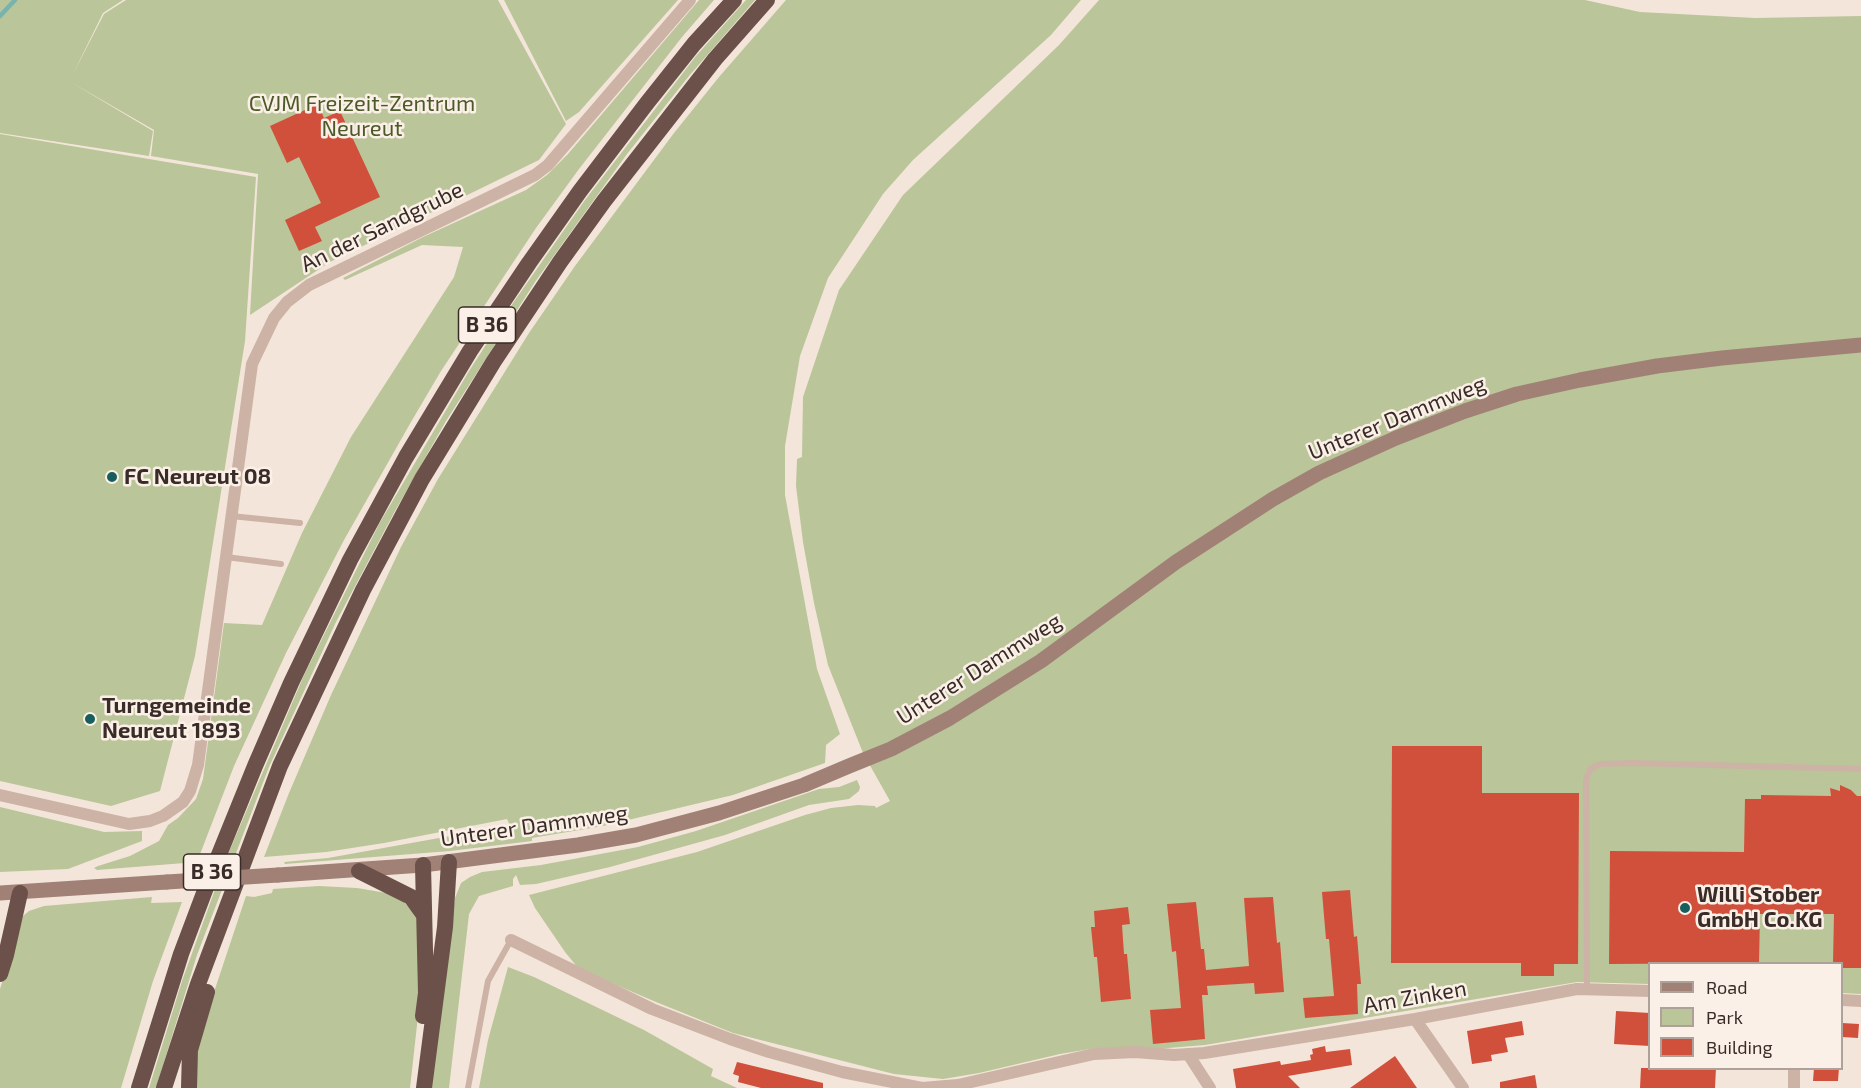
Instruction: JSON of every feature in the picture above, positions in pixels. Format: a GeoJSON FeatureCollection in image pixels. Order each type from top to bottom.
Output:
{"type":"FeatureCollection","features":[{"type":"Feature","properties":{"kind":"highway","name":"B 36"},"geometry":{"type":"LineString","coordinates":[[139,1088],[181,954],[255,766],[291,683],[350,560],[406,457],[470,351],[574,200],[694,44],[734,0]]}},
{"type":"Feature","properties":{"kind":"highway","name":"B 36"},"geometry":{"type":"LineString","coordinates":[[164,1088],[216,936],[285,756],[363,590],[422,479],[494,361],[560,262],[604,201],[716,59],[767,0]]}},
{"type":"Feature","properties":{"kind":"highway"},"geometry":{"type":"LineString","coordinates":[[424,1088],[443,948],[449,862]]}},
{"type":"Feature","properties":{"kind":"highway"},"geometry":{"type":"LineString","coordinates":[[414,1088],[426,993],[423,865]]}},
{"type":"Feature","properties":{"kind":"highway"},"geometry":{"type":"LineString","coordinates":[[359,871],[411,897],[424,916]]}},
{"type":"Feature","properties":{"kind":"highway"},"geometry":{"type":"LineString","coordinates":[[0,974],[20,893]]}},
{"type":"Feature","properties":{"kind":"highway","name":"B 36"},"geometry":{"type":"LineString","coordinates":[[189,1088],[190,1050],[214,968],[216,936]]}},
{"type":"Feature","properties":{"kind":"highway"},"geometry":{"type":"LineString","coordinates":[[129,1088],[145,1066]]}},
{"type":"Feature","properties":{"kind":"main road","name":"Unterer Dammweg"},"geometry":{"type":"LineString","coordinates":[[0,893],[423,865],[578,845],[636,835],[719,813],[804,785],[891,749],[950,718],[1004,685],[1176,562],[1273,499],[1356,455],[1465,411],[1517,394],[1580,380],[1657,366],[1861,345]]}},
{"type":"Feature","properties":{"kind":"street","name":"An der Sandgrube"},"geometry":{"type":"LineString","coordinates":[[0,795],[129,824],[150,821],[163,816],[183,802],[190,791],[198,765],[252,364],[274,318],[281,308],[309,285],[338,269],[536,175],[548,165],[690,0]]}},
{"type":"Feature","properties":{"kind":"street","name":"Am Zinken"},"geometry":{"type":"LineString","coordinates":[[511,940],[652,1009],[730,1039],[842,1072],[922,1088],[969,1083],[1094,1054],[1135,1052],[1188,1054],[1587,988],[1648,991]]}},
{"type":"Feature","properties":{"kind":"street"},"geometry":{"type":"LineString","coordinates":[[1843,1000],[1861,1001]]}},
{"type":"Feature","properties":{"kind":"street"},"geometry":{"type":"LineString","coordinates":[[1415,1018],[1463,1088]]}},
{"type":"Feature","properties":{"kind":"street"},"geometry":{"type":"LineString","coordinates":[[1188,1054],[1210,1088]]}},
{"type":"Feature","properties":{"kind":"street"},"geometry":{"type":"LineString","coordinates":[[1794,1070],[1794,1088]]}},
{"type":"Feature","properties":{"kind":"lane"},"geometry":{"type":"LineString","coordinates":[[231,516],[300,523]]}},
{"type":"Feature","properties":{"kind":"lane"},"geometry":{"type":"LineString","coordinates":[[225,557],[281,564]]}},
{"type":"Feature","properties":{"kind":"lane"},"geometry":{"type":"LineString","coordinates":[[1587,988],[1586,780],[1590,769],[1600,764],[1633,763],[1861,769]]}},
{"type":"Feature","properties":{"kind":"lane"},"geometry":{"type":"LineString","coordinates":[[468,1088],[488,981],[511,940]]}},
{"type":"Feature","properties":{"kind":"green space","name":"CVJM Freizeit-Zentrum Neureut"},"geometry":{"type":"Polygon","coordinates":[[[0,0],[123,0],[103,13],[73,74],[104,14],[126,0],[498,0],[566,124],[539,160],[330,262],[250,315],[258,174],[151,156],[154,130],[69,81],[153,131],[149,156],[0,133],[0,0]]]}},
{"type":"Feature","properties":{"kind":"green space"},"geometry":{"type":"Polygon","coordinates":[[[504,0],[678,0],[579,112],[566,121],[504,0]]]}},
{"type":"Feature","properties":{"kind":"green space"},"geometry":{"type":"Polygon","coordinates":[[[699,0],[714,0],[682,37],[536,228],[441,371],[411,422],[344,540],[286,653],[234,766],[197,862],[97,870],[94,868],[130,856],[159,841],[168,825],[196,799],[203,779],[224,623],[262,625],[302,533],[351,437],[454,277],[463,247],[422,245],[345,280],[343,278],[423,237],[526,190],[547,175],[568,154],[699,0]]]}},
{"type":"Feature","properties":{"kind":"green space"},"geometry":{"type":"Polygon","coordinates":[[[746,0],[755,0],[689,76],[627,154],[535,282],[446,421],[395,511],[336,622],[269,767],[197,955],[156,1088],[149,1088],[182,981],[226,859],[304,675],[379,524],[469,371],[585,200],[696,56],[746,0]]]}},
{"type":"Feature","properties":{"kind":"green space"},"geometry":{"type":"Polygon","coordinates":[[[786,0],[1081,0],[1051,35],[913,160],[883,194],[828,278],[800,356],[785,446],[785,495],[817,669],[840,734],[826,745],[825,763],[733,795],[603,826],[532,838],[532,841],[450,851],[285,864],[284,862],[328,858],[497,828],[511,838],[513,833],[507,819],[384,843],[326,852],[264,857],[331,695],[401,547],[438,479],[529,333],[575,266],[674,133],[786,0]]]}},
{"type":"Feature","properties":{"kind":"green space"},"geometry":{"type":"Polygon","coordinates":[[[1099,0],[1585,0],[1640,12],[1755,18],[1861,16],[1861,994],[1843,993],[1843,962],[1648,962],[1648,984],[1577,982],[1205,1045],[1156,1049],[1096,1048],[943,1079],[894,1074],[733,1033],[579,969],[535,908],[529,895],[697,852],[831,808],[858,805],[875,806],[876,808],[890,801],[863,753],[828,665],[814,603],[796,486],[797,459],[802,457],[803,397],[839,290],[903,195],[1059,45],[1099,0]]]}},
{"type":"Feature","properties":{"kind":"green space","name":"FC Neureut 08"},"geometry":{"type":"Polygon","coordinates":[[[0,134],[256,177],[245,341],[195,656],[160,791],[111,806],[0,781],[0,134]]]}},
{"type":"Feature","properties":{"kind":"green space"},"geometry":{"type":"Polygon","coordinates":[[[857,780],[859,791],[849,799],[809,805],[725,835],[610,867],[536,884],[520,885],[516,875],[513,879],[513,886],[479,896],[469,914],[449,1088],[429,1088],[455,898],[461,883],[482,872],[541,865],[638,847],[696,831],[819,789],[839,787],[857,780]]]}},
{"type":"Feature","properties":{"kind":"green space"},"geometry":{"type":"Polygon","coordinates":[[[0,807],[104,832],[142,831],[142,841],[68,869],[0,872],[0,807]]]}},
{"type":"Feature","properties":{"kind":"green space"},"geometry":{"type":"Polygon","coordinates":[[[319,886],[357,888],[392,894],[400,898],[417,916],[420,998],[410,1088],[195,1088],[198,1047],[204,1022],[246,896],[254,897],[272,893],[273,889],[319,886]]]}},
{"type":"Feature","properties":{"kind":"green space"},"geometry":{"type":"Polygon","coordinates":[[[152,897],[151,903],[182,902],[153,981],[121,1088],[0,1088],[0,989],[23,916],[29,911],[44,906],[152,897]]]}},
{"type":"Feature","properties":{"kind":"green space"},"geometry":{"type":"Polygon","coordinates":[[[508,967],[534,977],[644,1030],[713,1069],[711,1076],[737,1088],[479,1088],[488,1040],[508,967]]]}},
{"type":"Feature","properties":{"kind":"building"},"geometry":{"type":"Polygon","coordinates":[[[318,104],[324,118],[340,111],[380,197],[315,227],[322,241],[299,251],[285,220],[321,203],[299,157],[287,163],[270,126],[318,104]]]}},
{"type":"Feature","properties":{"kind":"building"},"geometry":{"type":"Polygon","coordinates":[[[1392,746],[1482,746],[1482,793],[1579,793],[1578,964],[1554,964],[1554,976],[1521,976],[1521,963],[1391,963],[1392,746]]]}},
{"type":"Feature","properties":{"kind":"building"},"geometry":{"type":"Polygon","coordinates":[[[1840,785],[1857,796],[1861,796],[1861,968],[1843,968],[1843,962],[1833,962],[1834,914],[1760,914],[1759,962],[1609,964],[1610,851],[1744,852],[1745,799],[1761,799],[1761,795],[1831,796],[1830,788],[1840,791],[1840,785]]]}},
{"type":"Feature","properties":{"kind":"building"},"geometry":{"type":"Polygon","coordinates":[[[1350,890],[1361,984],[1357,984],[1358,1014],[1305,1018],[1303,998],[1334,996],[1322,892],[1350,890]]]}},
{"type":"Feature","properties":{"kind":"building"},"geometry":{"type":"Polygon","coordinates":[[[1273,897],[1284,992],[1255,994],[1254,983],[1207,986],[1208,995],[1202,995],[1205,1039],[1153,1044],[1150,1010],[1181,1008],[1176,951],[1172,952],[1167,904],[1196,902],[1201,949],[1204,949],[1206,970],[1249,966],[1244,898],[1273,897]]]}},
{"type":"Feature","properties":{"kind":"building"},"geometry":{"type":"Polygon","coordinates":[[[1128,907],[1130,924],[1122,925],[1131,999],[1101,1002],[1097,957],[1094,957],[1091,927],[1095,927],[1094,911],[1128,907]]]}},
{"type":"Feature","properties":{"kind":"building"},"geometry":{"type":"Polygon","coordinates":[[[1616,1011],[1648,1013],[1648,1046],[1614,1044],[1616,1011]]]}},
{"type":"Feature","properties":{"kind":"building"},"geometry":{"type":"Polygon","coordinates":[[[1522,1021],[1524,1035],[1505,1038],[1508,1052],[1491,1055],[1492,1061],[1472,1064],[1467,1031],[1522,1021]]]}},
{"type":"Feature","properties":{"kind":"building"},"geometry":{"type":"Polygon","coordinates":[[[1843,1023],[1859,1024],[1858,1038],[1843,1037],[1843,1023]]]}},
{"type":"Feature","properties":{"kind":"building"},"geometry":{"type":"Polygon","coordinates":[[[1325,1046],[1326,1052],[1350,1049],[1352,1065],[1288,1076],[1300,1088],[1236,1088],[1233,1069],[1280,1061],[1281,1065],[1311,1060],[1312,1049],[1325,1046]]]}},
{"type":"Feature","properties":{"kind":"building"},"geometry":{"type":"Polygon","coordinates":[[[1395,1056],[1417,1088],[1350,1088],[1395,1056]]]}},
{"type":"Feature","properties":{"kind":"building"},"geometry":{"type":"Polygon","coordinates":[[[737,1062],[823,1083],[823,1088],[761,1088],[738,1082],[739,1076],[733,1074],[737,1062]]]}},
{"type":"Feature","properties":{"kind":"building"},"geometry":{"type":"Polygon","coordinates":[[[1641,1068],[1648,1068],[1648,1070],[1716,1070],[1715,1088],[1640,1088],[1641,1068]]]}},
{"type":"Feature","properties":{"kind":"building"},"geometry":{"type":"Polygon","coordinates":[[[1814,1070],[1839,1070],[1838,1081],[1813,1081],[1814,1070]]]}},
{"type":"Feature","properties":{"kind":"building"},"geometry":{"type":"Polygon","coordinates":[[[1535,1075],[1537,1088],[1500,1088],[1500,1082],[1535,1075]]]}},
{"type":"Feature","properties":{"kind":"waterway"},"geometry":{"type":"LineString","coordinates":[[0,16],[15,0]]}},
{"type":"Feature","properties":{"kind":"place","name":"FC Neureut 08"},"geometry":{"type":"Point","coordinates":[112,477]}},
{"type":"Feature","properties":{"kind":"place","name":"Turngemeinde Neureut 1893"},"geometry":{"type":"Point","coordinates":[90,719]}},
{"type":"Feature","properties":{"kind":"place","name":"Willi Stober GmbH Co.KG"},"geometry":{"type":"Point","coordinates":[1685,908]}}]}
